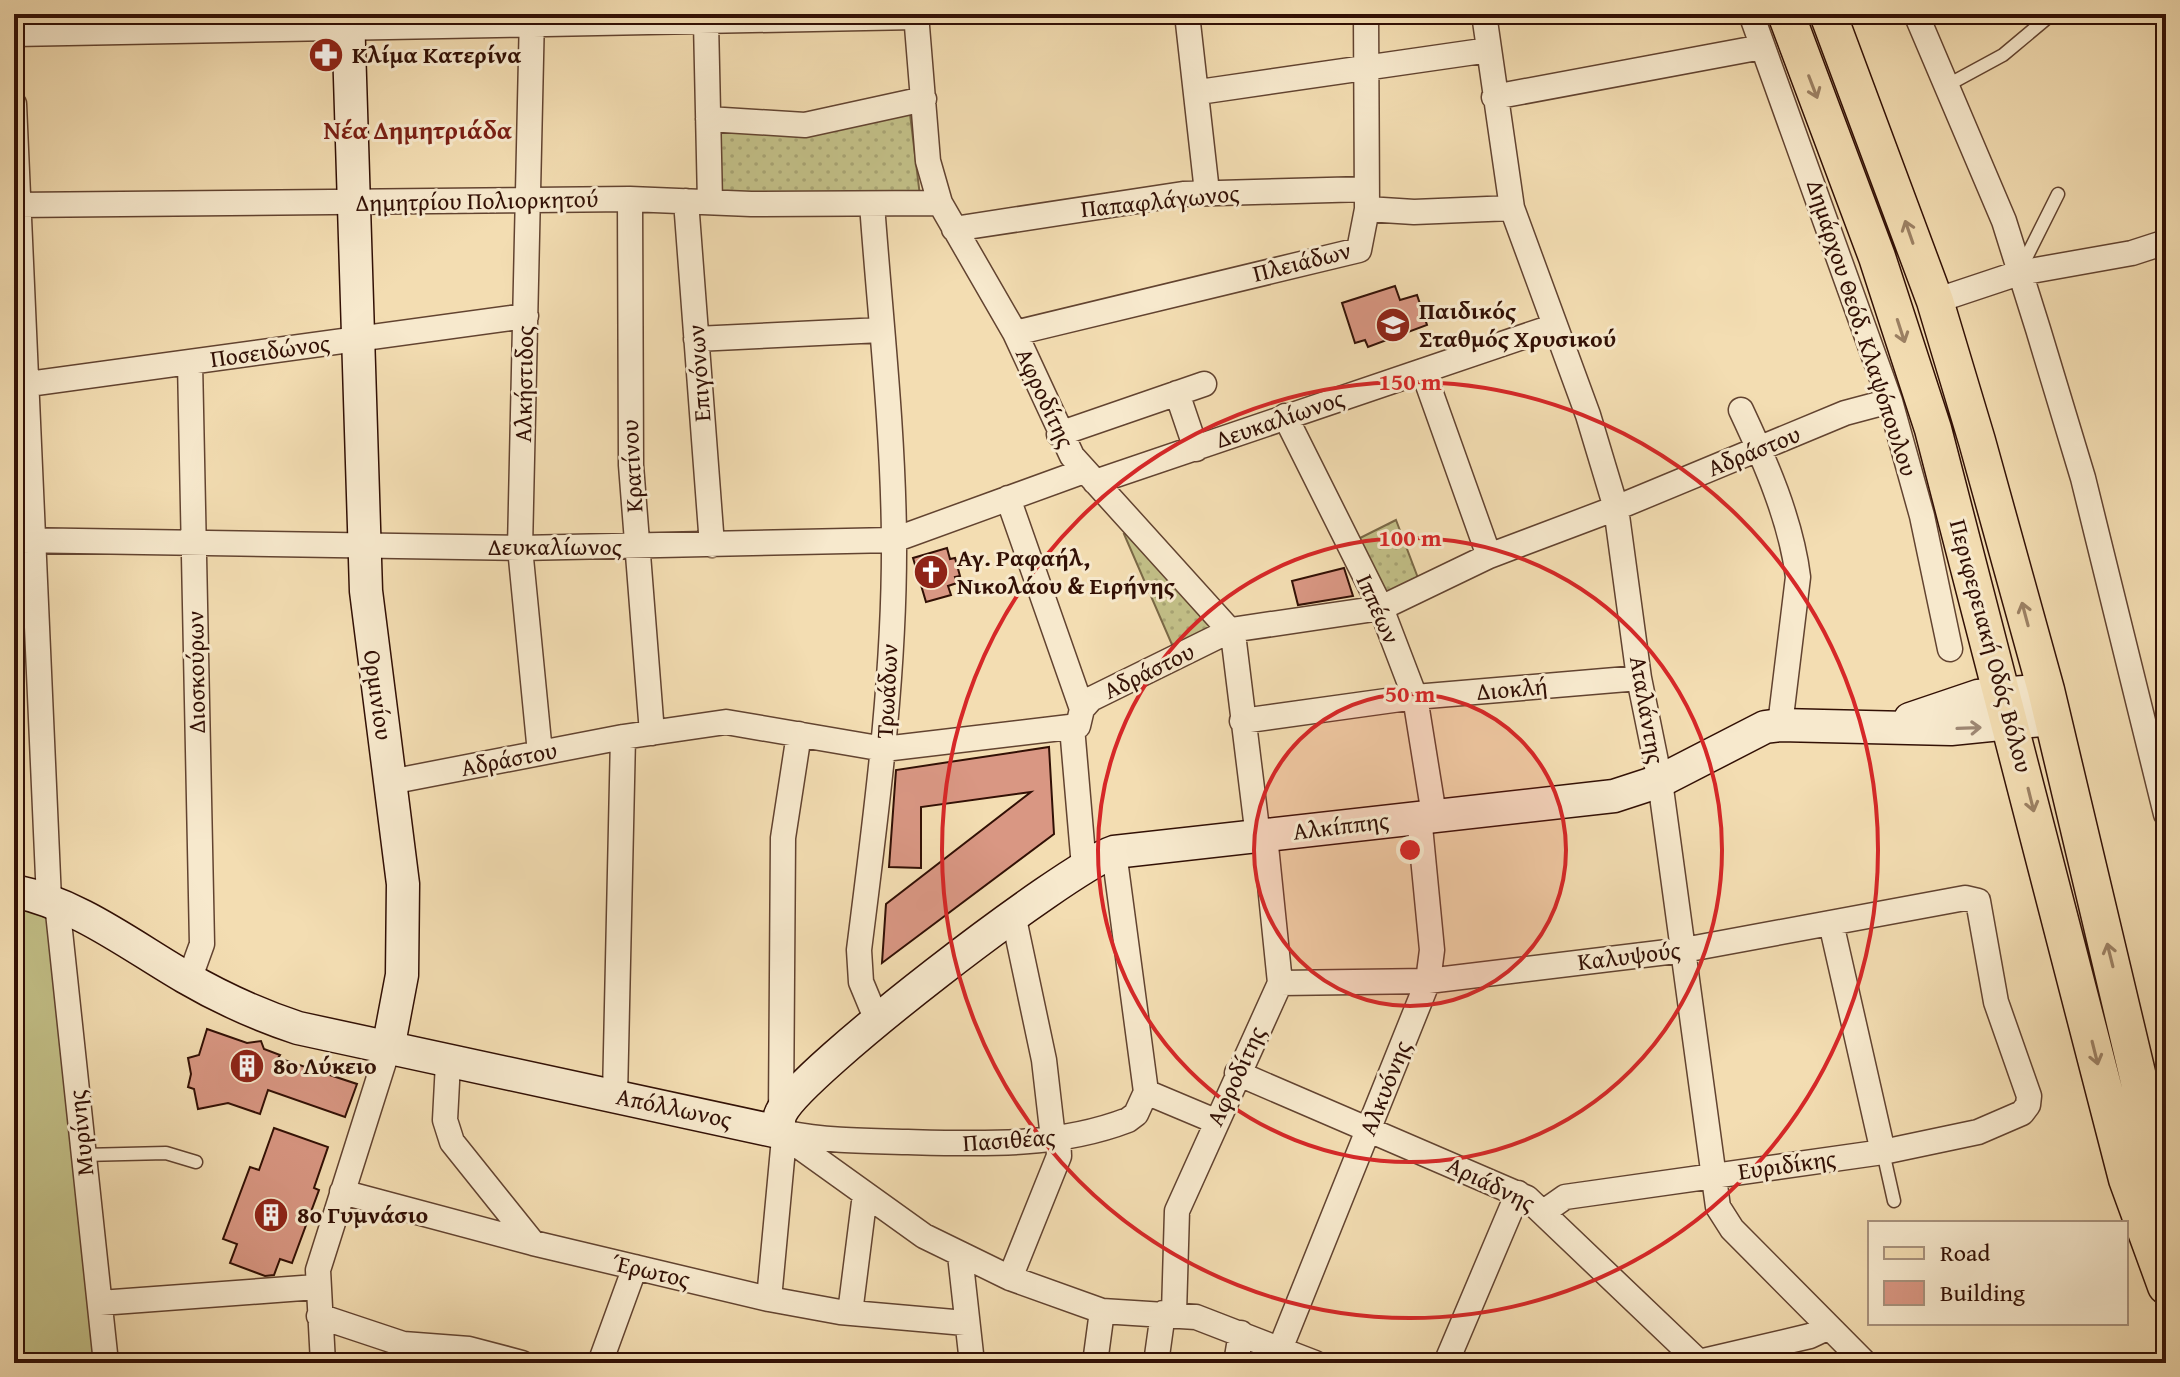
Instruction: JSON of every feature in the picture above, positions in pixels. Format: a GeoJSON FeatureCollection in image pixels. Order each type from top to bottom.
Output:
{"type":"FeatureCollection","features":[{"type":"Feature","properties":{"kind":"main road","name":"Περιφερειακή Οδός Βόλου"},"geometry":{"type":"LineString","coordinates":[[1786,14],[1877,257],[1924,400],[2008,708],[2127,1179],[2166,1286]]}},
{"type":"Feature","properties":{"kind":"main road","name":"Περιφερειακή Οδός Βόλου"},"geometry":{"type":"LineString","coordinates":[[1828,14],[1935,301],[2049,704],[2166,1195]]}},
{"type":"Feature","properties":{"kind":"street"},"geometry":{"type":"LineString","coordinates":[[1187,14],[1199,92],[1207,192]]}},
{"type":"Feature","properties":{"kind":"street","name":"Πλειάδων"},"geometry":{"type":"LineString","coordinates":[[1015,333],[1355,253],[1363,244],[1366,199],[1366,14]]}},
{"type":"Feature","properties":{"kind":"street","name":"Αταλάντης"},"geometry":{"type":"LineString","coordinates":[[1484,14],[1512,208],[1588,415],[1616,508],[1639,678],[1660,781],[1718,1207],[1725,1220],[1865,1363]]}},
{"type":"Feature","properties":{"kind":"street","name":"Δημάρχου Θεόδ. Κλαψόπουλου"},"geometry":{"type":"LineString","coordinates":[[1751,14],[1810,171],[1890,401],[1922,516],[1950,649]]}},
{"type":"Feature","properties":{"kind":"street"},"geometry":{"type":"LineString","coordinates":[[1916,14],[1944,87],[2004,221],[2083,478],[2166,814]]}},
{"type":"Feature","properties":{"kind":"street"},"geometry":{"type":"LineString","coordinates":[[14,34],[191,22],[706,22],[916,15]]}},
{"type":"Feature","properties":{"kind":"street","name":"Αφροδίτης"},"geometry":{"type":"LineString","coordinates":[[916,15],[928,161],[940,203],[1015,333],[1059,434],[1090,477],[1231,630]]}},
{"type":"Feature","properties":{"kind":"street","name":"Αλκήστιδος"},"geometry":{"type":"LineString","coordinates":[[532,20],[520,548],[540,753]]}},
{"type":"Feature","properties":{"kind":"street","name":"Ορμινίου"},"geometry":{"type":"LineString","coordinates":[[323,1363],[316,1287],[318,1270],[388,1049],[400,1001],[404,949],[402,871],[371,644],[364,546],[348,22]]}},
{"type":"Feature","properties":{"kind":"street","name":"Επιγόνων"},"geometry":{"type":"LineString","coordinates":[[706,22],[708,119],[698,201],[696,339],[712,545]]}},
{"type":"Feature","properties":{"kind":"street"},"geometry":{"type":"LineString","coordinates":[[1494,97],[1762,47]]}},
{"type":"Feature","properties":{"kind":"street"},"geometry":{"type":"LineString","coordinates":[[1199,92],[1489,50]]}},
{"type":"Feature","properties":{"kind":"street"},"geometry":{"type":"LineString","coordinates":[[708,119],[805,125],[924,99]]}},
{"type":"Feature","properties":{"kind":"street","name":"Μυρίνης"},"geometry":{"type":"LineString","coordinates":[[14,104],[24,540],[53,902],[106,1363]]}},
{"type":"Feature","properties":{"kind":"street","name":"Παπαφλάγωνος"},"geometry":{"type":"LineString","coordinates":[[954,229],[1093,206],[1207,192],[1366,199],[1414,212],[1512,208]]}},
{"type":"Feature","properties":{"kind":"street","name":"Δημητρίου Πολιορκητού"},"geometry":{"type":"LineString","coordinates":[[16,205],[630,199],[940,203]]}},
{"type":"Feature","properties":{"kind":"street","name":"Κρατίνου"},"geometry":{"type":"LineString","coordinates":[[630,199],[628,383],[652,733]]}},
{"type":"Feature","properties":{"kind":"street","name":"Τρωάδων"},"geometry":{"type":"LineString","coordinates":[[872,204],[890,412],[894,540],[884,749],[859,950],[861,982],[878,1023]]}},
{"type":"Feature","properties":{"kind":"street"},"geometry":{"type":"LineString","coordinates":[[1935,301],[2019,273],[2132,253],[2166,242]]}},
{"type":"Feature","properties":{"kind":"street","name":"Ποσειδώνος"},"geometry":{"type":"LineString","coordinates":[[20,386],[526,316]]}},
{"type":"Feature","properties":{"kind":"street","name":"Δευκαλίωνος"},"geometry":{"type":"LineString","coordinates":[[24,540],[520,548],[894,540],[1008,498],[1196,449],[1555,326]]}},
{"type":"Feature","properties":{"kind":"street"},"geometry":{"type":"LineString","coordinates":[[696,339],[881,330]]}},
{"type":"Feature","properties":{"kind":"street","name":"Διοσκούρων"},"geometry":{"type":"LineString","coordinates":[[189,980],[202,944],[190,362]]}},
{"type":"Feature","properties":{"kind":"street"},"geometry":{"type":"LineString","coordinates":[[1423,371],[1489,556]]}},
{"type":"Feature","properties":{"kind":"street"},"geometry":{"type":"LineString","coordinates":[[1059,434],[1204,384]]}},
{"type":"Feature","properties":{"kind":"street"},"geometry":{"type":"LineString","coordinates":[[1177,393],[1196,449]]}},
{"type":"Feature","properties":{"kind":"street","name":"Αδράστου"},"geometry":{"type":"LineString","coordinates":[[390,782],[623,737],[726,722],[884,749],[1077,718],[1091,699],[1231,630],[1381,608],[1489,556],[1616,508],[1845,413],[1890,401]]}},
{"type":"Feature","properties":{"kind":"street"},"geometry":{"type":"LineString","coordinates":[[1741,410],[1760,449],[1795,554],[1798,577],[1780,725]]}},
{"type":"Feature","properties":{"kind":"street","name":"Ιππέων"},"geometry":{"type":"LineString","coordinates":[[1285,416],[1381,608],[1415,697],[1427,816]]}},
{"type":"Feature","properties":{"kind":"street"},"geometry":{"type":"LineString","coordinates":[[1008,498],[1077,718],[1084,867]]}},
{"type":"Feature","properties":{"kind":"street"},"geometry":{"type":"LineString","coordinates":[[1231,630],[1280,983]]}},
{"type":"Feature","properties":{"kind":"street","name":"Διοκλή"},"geometry":{"type":"LineString","coordinates":[[1242,721],[1415,697],[1639,678]]}},
{"type":"Feature","properties":{"kind":"street","name":"Αλκίππης"},"geometry":{"type":"LineString","coordinates":[[878,1023],[1013,914],[1084,867],[1114,852],[1614,796],[1660,781],[1765,727],[1892,725],[2049,704]]}},
{"type":"Feature","properties":{"kind":"street"},"geometry":{"type":"LineString","coordinates":[[769,1299],[782,1127],[783,838],[799,734]]}},
{"type":"Feature","properties":{"kind":"street"},"geometry":{"type":"LineString","coordinates":[[615,1096],[623,737]]}},
{"type":"Feature","properties":{"kind":"street","name":"Αλκυόνης"},"geometry":{"type":"LineString","coordinates":[[1280,1349],[1428,981],[1432,950],[1427,816]]}},
{"type":"Feature","properties":{"kind":"street"},"geometry":{"type":"LineString","coordinates":[[1114,852],[1146,1092],[1215,1121]]}},
{"type":"Feature","properties":{"kind":"street","name":"Απόλλωνος"},"geometry":{"type":"LineString","coordinates":[[14,891],[53,902],[189,980],[270,1019],[448,1063],[782,1127],[865,1194],[934,1242],[1010,1278],[1102,1311],[1196,1317],[1315,1363]]}},
{"type":"Feature","properties":{"kind":"street","name":"Καλυψούς"},"geometry":{"type":"LineString","coordinates":[[1280,983],[1428,981],[1684,950],[1974,898],[1982,906],[1996,1002],[2029,1096],[2027,1109]]}},
{"type":"Feature","properties":{"kind":"street"},"geometry":{"type":"LineString","coordinates":[[1010,1278],[1059,1156],[1044,1060],[1013,914]]}},
{"type":"Feature","properties":{"kind":"street"},"geometry":{"type":"LineString","coordinates":[[1831,923],[1883,1152]]}},
{"type":"Feature","properties":{"kind":"street","name":"Αφροδίτης"},"geometry":{"type":"LineString","coordinates":[[1156,1363],[1169,1313],[1177,1211],[1215,1121],[1280,983]]}},
{"type":"Feature","properties":{"kind":"street"},"geometry":{"type":"LineString","coordinates":[[782,1127],[812,1079],[878,1023]]}},
{"type":"Feature","properties":{"kind":"street"},"geometry":{"type":"LineString","coordinates":[[448,1063],[445,1120],[452,1142],[533,1243]]}},
{"type":"Feature","properties":{"kind":"street","name":"Αριάδνης"},"geometry":{"type":"LineString","coordinates":[[1237,1073],[1518,1193],[1545,1211],[1699,1363]]}},
{"type":"Feature","properties":{"kind":"street","name":"Πασιθέας"},"geometry":{"type":"LineString","coordinates":[[782,1127],[830,1141],[984,1144],[1056,1138],[1128,1120],[1136,1114],[1146,1092]]}},
{"type":"Feature","properties":{"kind":"street","name":"Ευριδίκης"},"geometry":{"type":"LineString","coordinates":[[1545,1211],[1565,1197],[1883,1152],[1978,1132],[2027,1109]]}},
{"type":"Feature","properties":{"kind":"street","name":"Έρωτος"},"geometry":{"type":"LineString","coordinates":[[342,1192],[533,1243],[769,1299],[850,1313],[965,1323]]}},
{"type":"Feature","properties":{"kind":"street"},"geometry":{"type":"LineString","coordinates":[[1446,1363],[1518,1193]]}},
{"type":"Feature","properties":{"kind":"street"},"geometry":{"type":"LineString","coordinates":[[850,1313],[865,1194]]}},
{"type":"Feature","properties":{"kind":"street"},"geometry":{"type":"LineString","coordinates":[[960,1255],[965,1323],[972,1363]]}},
{"type":"Feature","properties":{"kind":"street"},"geometry":{"type":"LineString","coordinates":[[600,1363],[635,1267]]}},
{"type":"Feature","properties":{"kind":"street"},"geometry":{"type":"LineString","coordinates":[[100,1303],[316,1287]]}},
{"type":"Feature","properties":{"kind":"street"},"geometry":{"type":"LineString","coordinates":[[1095,1363],[1102,1311]]}},
{"type":"Feature","properties":{"kind":"street"},"geometry":{"type":"LineString","coordinates":[[319,1316],[403,1344],[469,1349],[522,1363]]}},
{"type":"Feature","properties":{"kind":"street"},"geometry":{"type":"LineString","coordinates":[[1699,1363],[1810,1336],[1829,1327]]}},
{"type":"Feature","properties":{"kind":"street"},"geometry":{"type":"LineString","coordinates":[[1236,1363],[1241,1333]]}},
{"type":"Feature","properties":{"kind":"lane"},"geometry":{"type":"LineString","coordinates":[[1944,87],[2003,55],[2052,14]]}},
{"type":"Feature","properties":{"kind":"lane"},"geometry":{"type":"LineString","coordinates":[[2019,273],[2058,194]]}},
{"type":"Feature","properties":{"kind":"lane"},"geometry":{"type":"LineString","coordinates":[[1883,1152],[1894,1201]]}},
{"type":"Feature","properties":{"kind":"lane"},"geometry":{"type":"LineString","coordinates":[[83,1155],[166,1153],[196,1162]]}},
{"type":"Feature","properties":{"kind":"shaded area"},"geometry":{"type":"Polygon","coordinates":[[[910,114],[920,196],[719,196],[718,131],[815,132],[910,114]]]}},
{"type":"Feature","properties":{"kind":"shaded area"},"geometry":{"type":"Polygon","coordinates":[[[1396,520],[1418,578],[1382,596],[1356,540],[1396,520]]]}},
{"type":"Feature","properties":{"kind":"shaded area"},"geometry":{"type":"Polygon","coordinates":[[[1129,533],[1214,630],[1173,647],[1124,534],[1129,533]]]}},
{"type":"Feature","properties":{"kind":"shaded area"},"geometry":{"type":"Polygon","coordinates":[[[14,901],[52,909],[100,1363],[14,1363],[14,901]]]}},
{"type":"Feature","properties":{"kind":"building"},"geometry":{"type":"Polygon","coordinates":[[[1395,286],[1400,300],[1417,295],[1427,325],[1368,347],[1365,340],[1355,343],[1342,303],[1395,286]]]}},
{"type":"Feature","properties":{"kind":"building","name":"Αγ. Ραφαήλ, Νικολάου & Ειρήνης"},"geometry":{"type":"Polygon","coordinates":[[[947,548],[950,559],[955,558],[960,576],[955,577],[957,583],[948,586],[951,595],[926,602],[913,558],[947,548]]]}},
{"type":"Feature","properties":{"kind":"building"},"geometry":{"type":"Polygon","coordinates":[[[1344,568],[1353,596],[1298,605],[1292,581],[1344,568]]]}},
{"type":"Feature","properties":{"kind":"building"},"geometry":{"type":"Polygon","coordinates":[[[1049,747],[1054,834],[882,963],[886,904],[1031,792],[921,807],[921,868],[889,867],[896,770],[1049,747]]]}},
{"type":"Feature","properties":{"kind":"building","name":"8ο Λύκειο"},"geometry":{"type":"Polygon","coordinates":[[[207,1029],[247,1043],[261,1041],[264,1049],[280,1055],[278,1058],[357,1084],[345,1117],[268,1090],[260,1114],[228,1103],[198,1109],[194,1089],[188,1087],[191,1074],[188,1058],[199,1055],[207,1029]]]}},
{"type":"Feature","properties":{"kind":"building","name":"8ο Γυμνάσιο"},"geometry":{"type":"Polygon","coordinates":[[[274,1128],[328,1147],[314,1188],[319,1190],[292,1263],[280,1259],[274,1275],[265,1276],[230,1263],[237,1244],[223,1239],[250,1167],[259,1170],[274,1128]]]}},
{"type":"Feature","properties":{"kind":"place","name":"Κλίμα Κατερίνα"},"geometry":{"type":"Point","coordinates":[326,55]}},
{"type":"Feature","properties":{"kind":"place","name":"Παιδικός Σταθμός Χρυσικού"},"geometry":{"type":"Point","coordinates":[1393,325]}},
{"type":"Feature","properties":{"kind":"place","name":"Αγ. Ραφαήλ, Νικολάου & Ειρήνης"},"geometry":{"type":"Point","coordinates":[931,572]}},
{"type":"Feature","properties":{"kind":"place","name":"8ο Λύκειο"},"geometry":{"type":"Point","coordinates":[247,1066]}},
{"type":"Feature","properties":{"kind":"place","name":"8ο Γυμνάσιο"},"geometry":{"type":"Point","coordinates":[271,1215]}},
{"type":"Feature","properties":{"kind":"district","name":"Νέα Δημητριάδα"},"geometry":{"type":"Point","coordinates":[418,130]}}]}
